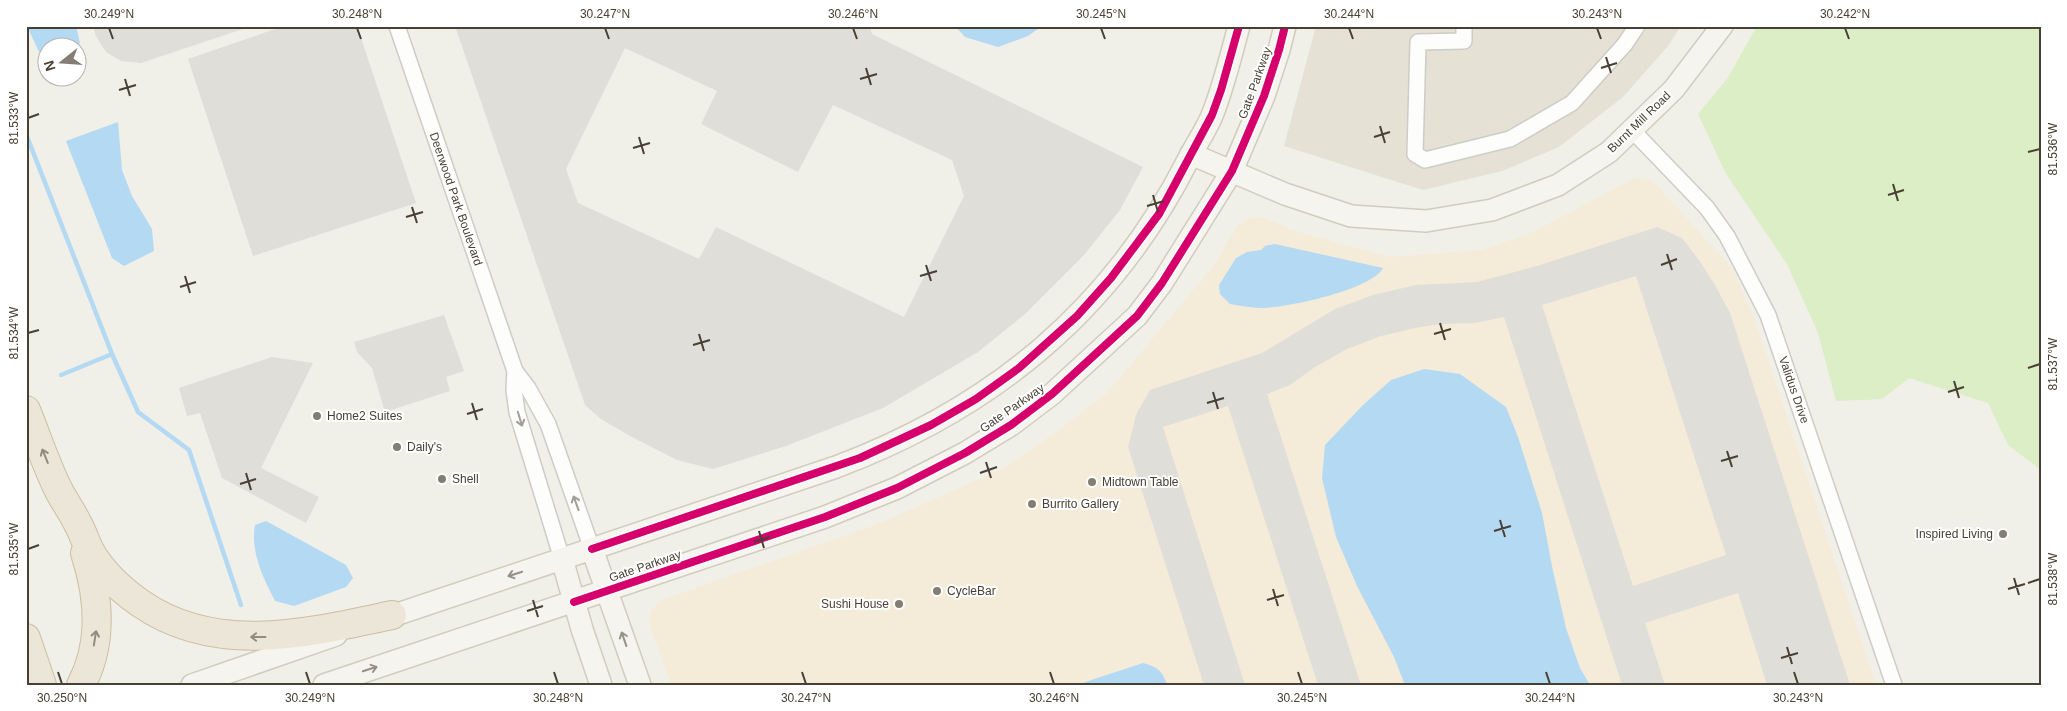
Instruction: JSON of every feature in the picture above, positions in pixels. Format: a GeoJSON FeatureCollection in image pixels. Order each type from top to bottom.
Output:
{"type":"FeatureCollection","features":[{"type":"Feature","properties":{"kind":"highway"},"geometry":{"type":"LineString","coordinates":[[26,410],[83,548],[92,575],[97,626],[93,653],[81,685]]}},
{"type":"Feature","properties":{"kind":"highway"},"geometry":{"type":"LineString","coordinates":[[59,490],[78,524],[90,552],[112,580],[129,596],[145,606],[164,617],[186,626],[203,632],[242,637],[267,637],[312,632],[392,615]]}},
{"type":"Feature","properties":{"kind":"highway"},"geometry":{"type":"LineString","coordinates":[[26,638],[39,677]]}},
{"type":"Feature","properties":{"kind":"main road"},"geometry":{"type":"LineString","coordinates":[[192,685],[392,615],[860,458],[931,425],[976,398],[1019,368],[1056,336],[1111,278],[1159,214],[1215,107],[1239,26]]}},
{"type":"Feature","properties":{"kind":"main road","name":"Gate Parkway"},"geometry":{"type":"LineString","coordinates":[[324,685],[825,516],[897,488],[966,453],[1011,425],[1052,394],[1137,316],[1162,284],[1232,171],[1264,96],[1285,26]]}},
{"type":"Feature","properties":{"kind":"main road","name":"Burnt Mill Road"},"geometry":{"type":"LineString","coordinates":[[1191,154],[1285,194],[1351,216],[1426,221],[1492,210],[1558,185],[1610,152],[1674,89],[1722,26]]}},
{"type":"Feature","properties":{"kind":"main road","name":"Deerwood Park Boulevard"},"geometry":{"type":"LineString","coordinates":[[592,549],[640,685]]}},
{"type":"Feature","properties":{"kind":"main road","name":"Deerwood Park Boulevard"},"geometry":{"type":"LineString","coordinates":[[562,559],[574,602],[602,685]]}},
{"type":"Feature","properties":{"kind":"street","name":"Deerwood Park Boulevard"},"geometry":{"type":"LineString","coordinates":[[397,26],[515,371],[536,400],[548,424],[592,549]]}},
{"type":"Feature","properties":{"kind":"street"},"geometry":{"type":"LineString","coordinates":[[1464,26],[1464,41],[1418,42],[1415,154],[1425,160],[1510,139],[1572,103],[1625,44],[1637,26]]}},
{"type":"Feature","properties":{"kind":"street","name":"Validus Drive"},"geometry":{"type":"LineString","coordinates":[[1632,130],[1707,208],[1727,236],[1768,315],[1894,685]]}},
{"type":"Feature","properties":{"kind":"street","name":"Deerwood Park Boulevard"},"geometry":{"type":"LineString","coordinates":[[515,371],[514,390],[517,412],[562,559]]}},
{"type":"Feature","properties":{"kind":"shaded area"},"geometry":{"type":"Polygon","coordinates":[[[93,26],[252,26],[141,63],[121,61],[106,52],[96,36],[93,26]]]}},
{"type":"Feature","properties":{"kind":"shaded area"},"geometry":{"type":"Polygon","coordinates":[[[284,26],[357,26],[416,203],[253,256],[188,59],[284,26]]]}},
{"type":"Feature","properties":{"kind":"shaded area"},"geometry":{"type":"Polygon","coordinates":[[[455,26],[870,26],[872,34],[1143,167],[1120,210],[1084,255],[1025,314],[978,352],[883,408],[786,446],[713,469],[677,460],[601,419],[585,405],[455,26]],[[625,48],[566,169],[578,203],[699,259],[716,227],[904,317],[964,196],[952,160],[833,105],[798,172],[701,124],[717,91],[625,48]]]}},
{"type":"Feature","properties":{"kind":"shaded area"},"geometry":{"type":"Polygon","coordinates":[[[1316,26],[1681,26],[1668,46],[1623,97],[1559,147],[1502,171],[1423,190],[1284,146],[1316,26]]]}},
{"type":"Feature","properties":{"kind":"shaded area"},"geometry":{"type":"Polygon","coordinates":[[[1635,178],[1653,181],[1732,268],[1755,320],[1876,685],[671,685],[649,622],[651,611],[661,600],[878,524],[1000,470],[1062,428],[1108,392],[1215,264],[1236,228],[1247,219],[1261,217],[1301,233],[1391,257],[1482,250],[1531,233],[1635,178]]]}},
{"type":"Feature","properties":{"kind":"shaded area"},"geometry":{"type":"Polygon","coordinates":[[[1657,227],[1682,238],[1699,260],[1730,313],[1850,685],[1767,685],[1738,593],[1645,623],[1665,685],[1622,685],[1504,317],[1475,323],[1420,327],[1381,336],[1347,349],[1315,367],[1290,385],[1267,394],[1361,685],[1318,685],[1228,406],[1163,427],[1245,685],[1204,685],[1128,447],[1136,415],[1150,390],[1262,353],[1335,309],[1373,295],[1416,285],[1477,282],[1537,266],[1657,227]],[[1636,276],[1542,305],[1633,586],[1726,555],[1636,276]]]}},
{"type":"Feature","properties":{"kind":"shaded area"},"geometry":{"type":"Polygon","coordinates":[[[444,315],[464,371],[446,377],[450,391],[385,412],[372,368],[357,352],[354,342],[444,315]]]}},
{"type":"Feature","properties":{"kind":"shaded area"},"geometry":{"type":"Polygon","coordinates":[[[272,357],[313,363],[261,468],[319,497],[306,523],[222,478],[200,413],[187,416],[179,388],[272,357]]]}},
{"type":"Feature","properties":{"kind":"green space"},"geometry":{"type":"Polygon","coordinates":[[[1757,26],[2041,26],[2041,470],[2008,445],[1988,403],[1909,378],[1882,399],[1836,401],[1818,333],[1787,264],[1726,174],[1698,114],[1727,79],[1757,26]]]}},
{"type":"Feature","properties":{"kind":"water"},"geometry":{"type":"Polygon","coordinates":[[[27,26],[76,26],[79,38],[38,38],[38,50],[27,26]]]}},
{"type":"Feature","properties":{"kind":"water"},"geometry":{"type":"Polygon","coordinates":[[[955,26],[1042,26],[1028,36],[998,47],[965,37],[955,26]]]}},
{"type":"Feature","properties":{"kind":"water"},"geometry":{"type":"Polygon","coordinates":[[[118,122],[122,170],[132,196],[152,229],[154,251],[124,266],[112,258],[66,141],[118,122]]]}},
{"type":"Feature","properties":{"kind":"water"},"geometry":{"type":"Polygon","coordinates":[[[1275,244],[1383,268],[1375,276],[1363,283],[1347,290],[1309,301],[1264,308],[1230,304],[1220,294],[1219,285],[1236,258],[1247,252],[1261,250],[1265,246],[1275,244]]]}},
{"type":"Feature","properties":{"kind":"water"},"geometry":{"type":"Polygon","coordinates":[[[1424,369],[1460,374],[1506,407],[1518,437],[1542,513],[1566,628],[1580,668],[1590,685],[1405,685],[1394,657],[1357,586],[1336,537],[1322,478],[1325,445],[1363,405],[1391,380],[1424,369]]]}},
{"type":"Feature","properties":{"kind":"water"},"geometry":{"type":"Polygon","coordinates":[[[266,521],[346,565],[353,578],[346,587],[294,606],[275,601],[262,574],[254,545],[255,525],[266,521]]]}},
{"type":"Feature","properties":{"kind":"water"},"geometry":{"type":"Polygon","coordinates":[[[1143,663],[1158,670],[1167,685],[1076,685],[1143,663]]]}},
{"type":"Feature","properties":{"kind":"waterway"},"geometry":{"type":"LineString","coordinates":[[26,134],[112,354],[138,412],[189,450],[241,605]]}},
{"type":"Feature","properties":{"kind":"waterway"},"geometry":{"type":"LineString","coordinates":[[61,375],[112,354]]}},
{"type":"Feature","properties":{"kind":"cycle path"},"geometry":{"type":"LineString","coordinates":[[592,549],[860,458],[931,425],[976,399],[1019,368],[1077,316],[1111,278],[1159,214],[1212,115],[1239,26]]}},
{"type":"Feature","properties":{"kind":"cycle path"},"geometry":{"type":"LineString","coordinates":[[574,602],[825,517],[897,488],[965,453],[1011,425],[1052,394],[1137,316],[1162,283],[1232,171],[1264,96],[1285,26]]}},
{"type":"Feature","properties":{"kind":"place","name":"Home2 Suites"},"geometry":{"type":"Point","coordinates":[317,416]}},
{"type":"Feature","properties":{"kind":"place","name":"Daily's"},"geometry":{"type":"Point","coordinates":[397,447]}},
{"type":"Feature","properties":{"kind":"place","name":"Shell"},"geometry":{"type":"Point","coordinates":[442,479]}},
{"type":"Feature","properties":{"kind":"place","name":"Midtown Table"},"geometry":{"type":"Point","coordinates":[1092,482]}},
{"type":"Feature","properties":{"kind":"place","name":"Burrito Gallery"},"geometry":{"type":"Point","coordinates":[1032,504]}},
{"type":"Feature","properties":{"kind":"place","name":"Inspired Living"},"geometry":{"type":"Point","coordinates":[2003,534]}},
{"type":"Feature","properties":{"kind":"place","name":"CycleBar"},"geometry":{"type":"Point","coordinates":[937,591]}},
{"type":"Feature","properties":{"kind":"place","name":"Sushi House"},"geometry":{"type":"Point","coordinates":[899,604]}}]}
